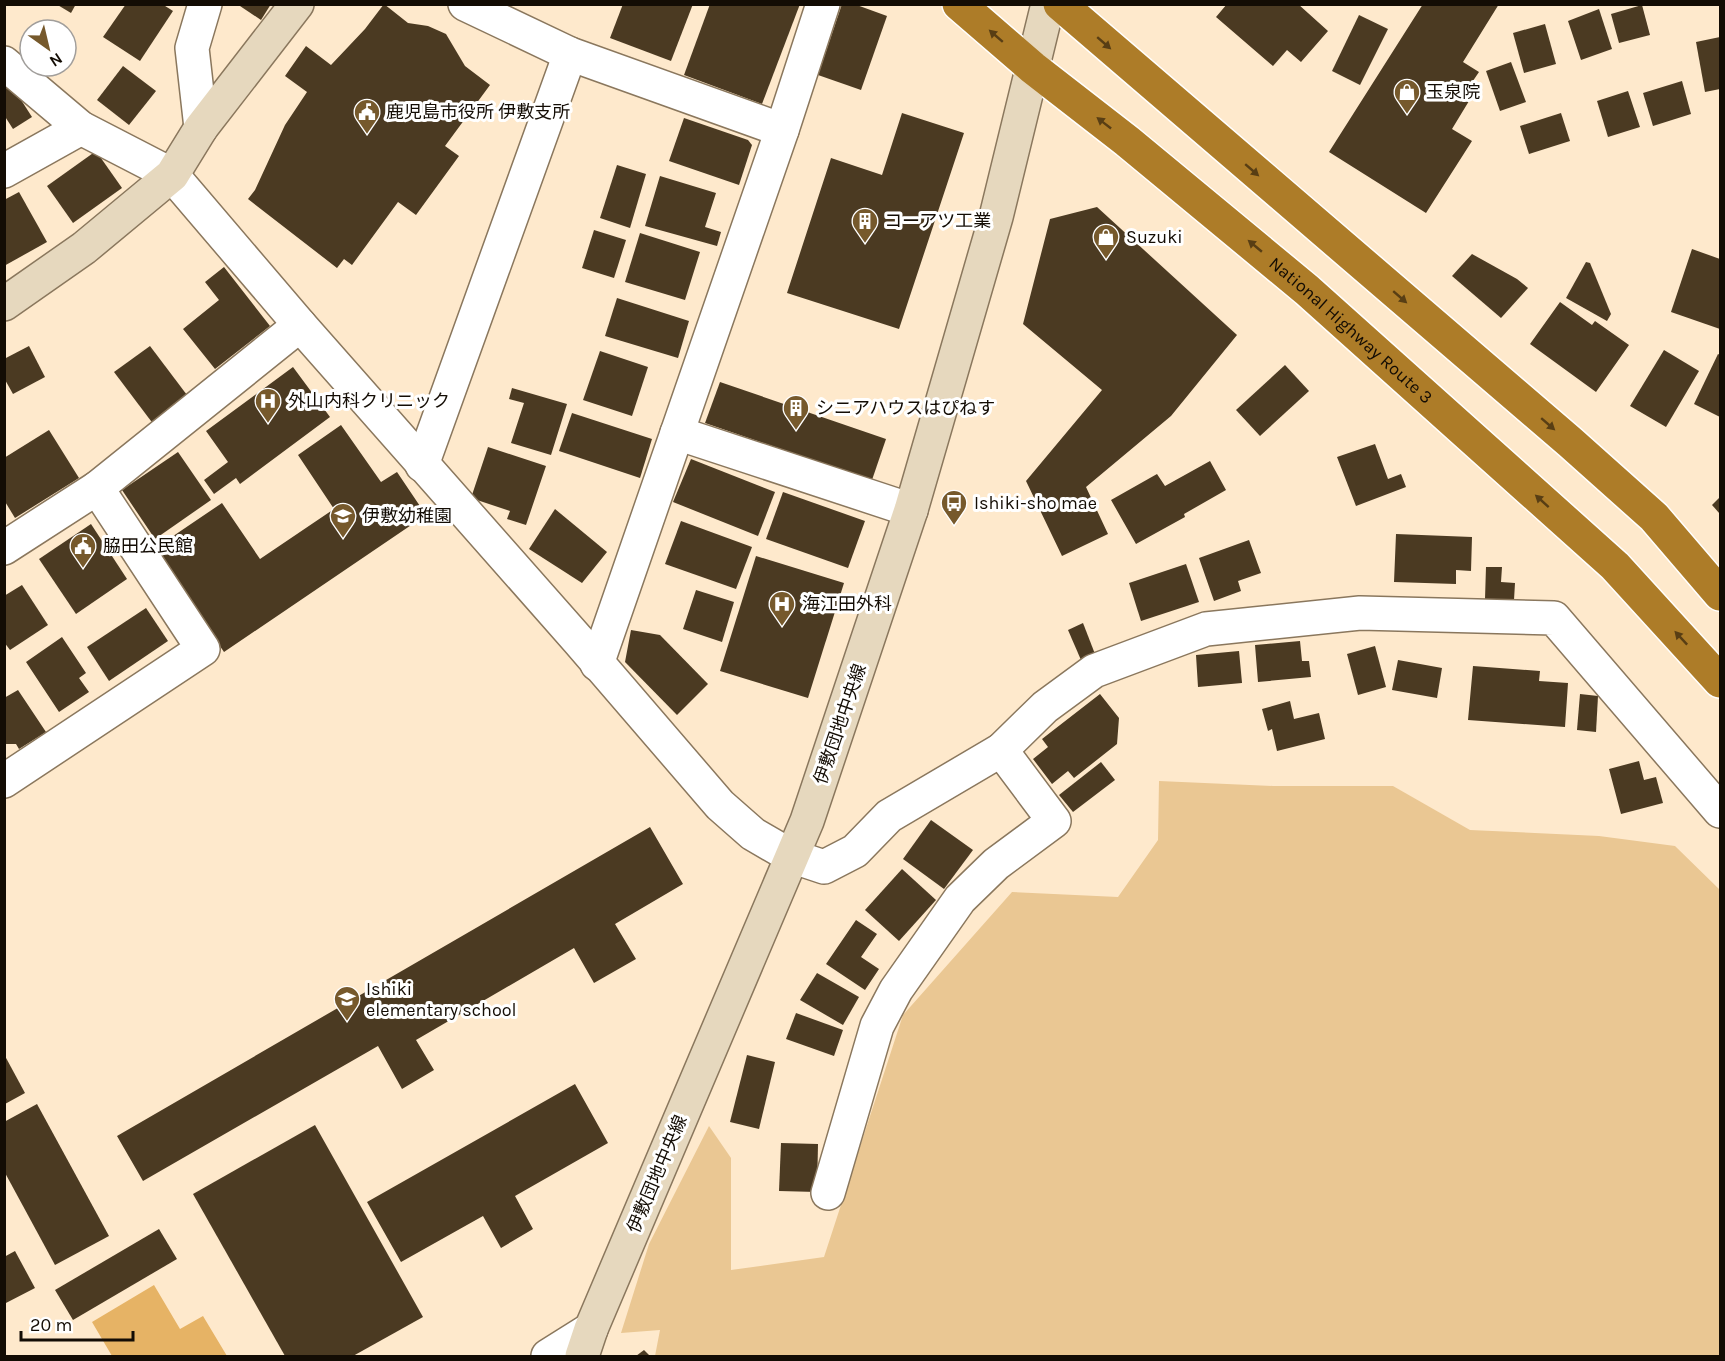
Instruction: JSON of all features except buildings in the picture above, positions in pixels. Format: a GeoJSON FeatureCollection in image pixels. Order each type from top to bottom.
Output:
{"type":"FeatureCollection","features":[{"type":"Feature","properties":{"kind":"highway","name":"National Highway Route 3"},"geometry":{"type":"LineString","coordinates":[[959,4],[1032,68],[1127,141],[1316,298],[1615,566],[1720,681]]}},
{"type":"Feature","properties":{"kind":"highway"},"geometry":{"type":"LineString","coordinates":[[1060,4],[1654,517],[1720,594]]}},
{"type":"Feature","properties":{"kind":"street"},"geometry":{"type":"LineString","coordinates":[[201,128],[192,48],[205,4]]}},
{"type":"Feature","properties":{"kind":"street"},"geometry":{"type":"LineString","coordinates":[[4,304],[84,248],[172,175],[201,128],[297,4]]}},
{"type":"Feature","properties":{"kind":"street"},"geometry":{"type":"LineString","coordinates":[[465,4],[570,54],[782,130]]}},
{"type":"Feature","properties":{"kind":"street"},"geometry":{"type":"LineString","coordinates":[[597,664],[782,130],[823,4]]}},
{"type":"Feature","properties":{"kind":"street","name":"伊敷団地中央線"},"geometry":{"type":"LineString","coordinates":[[586,1343],[807,821],[829,758],[911,510],[996,217],[1048,4]]}},
{"type":"Feature","properties":{"kind":"street"},"geometry":{"type":"LineString","coordinates":[[422,465],[570,54]]}},
{"type":"Feature","properties":{"kind":"street"},"geometry":{"type":"LineString","coordinates":[[4,63],[81,128],[172,175],[300,326],[720,805],[753,834],[791,856],[824,867],[855,851],[889,816],[1001,750],[1045,707],[1094,671],[1206,629],[1360,613],[1554,618],[1720,811]]}},
{"type":"Feature","properties":{"kind":"street"},"geometry":{"type":"LineString","coordinates":[[4,171],[81,128]]}},
{"type":"Feature","properties":{"kind":"street"},"geometry":{"type":"LineString","coordinates":[[4,548],[97,488],[300,326]]}},
{"type":"Feature","properties":{"kind":"street"},"geometry":{"type":"LineString","coordinates":[[677,433],[911,510]]}},
{"type":"Feature","properties":{"kind":"street"},"geometry":{"type":"LineString","coordinates":[[4,781],[203,649],[97,488]]}},
{"type":"Feature","properties":{"kind":"street"},"geometry":{"type":"LineString","coordinates":[[828,1193],[877,1026],[896,990],[960,899],[996,864],[1054,820],[1001,750]]}},
{"type":"Feature","properties":{"kind":"street"},"geometry":{"type":"LineString","coordinates":[[548,1356],[586,1343]]}},
{"type":"Feature","properties":{"kind":"shaded area"},"geometry":{"type":"Polygon","coordinates":[[[1159,781],[1273,786],[1393,786],[1470,830],[1599,836],[1675,846],[1720,890],[1720,1356],[655,1356],[660,1330],[621,1333],[649,1244],[709,1126],[731,1158],[731,1270],[824,1257],[903,1015],[1012,892],[1118,897],[1158,840],[1159,781]]]}},
{"type":"Feature","properties":{"kind":"shaded area"},"geometry":{"type":"Polygon","coordinates":[[[154,1285],[180,1329],[203,1316],[227,1356],[112,1356],[92,1322],[154,1285]]]}},
{"type":"Feature","properties":{"kind":"place","name":"玉泉院"},"geometry":{"type":"Point","coordinates":[1407,115]}},
{"type":"Feature","properties":{"kind":"place","name":"鹿児島市役所 伊敷支所"},"geometry":{"type":"Point","coordinates":[367,135]}},
{"type":"Feature","properties":{"kind":"place","name":"コーアツ工業"},"geometry":{"type":"Point","coordinates":[865,244]}},
{"type":"Feature","properties":{"kind":"place","name":"Suzuki"},"geometry":{"type":"Point","coordinates":[1106,260]}},
{"type":"Feature","properties":{"kind":"place","name":"外山内科クリニック"},"geometry":{"type":"Point","coordinates":[268,424]}},
{"type":"Feature","properties":{"kind":"place","name":"シニアハウスはぴねす"},"geometry":{"type":"Point","coordinates":[796,431]}},
{"type":"Feature","properties":{"kind":"place","name":"Ishiki-sho mae"},"geometry":{"type":"Point","coordinates":[954,526]}},
{"type":"Feature","properties":{"kind":"place","name":"伊敷幼稚園"},"geometry":{"type":"Point","coordinates":[343,539]}},
{"type":"Feature","properties":{"kind":"place","name":"脇田公民館"},"geometry":{"type":"Point","coordinates":[83,569]}},
{"type":"Feature","properties":{"kind":"place","name":"海江田外科"},"geometry":{"type":"Point","coordinates":[782,627]}},
{"type":"Feature","properties":{"kind":"place","name":"Ishiki elementary school"},"geometry":{"type":"Point","coordinates":[347,1022]}}]}
